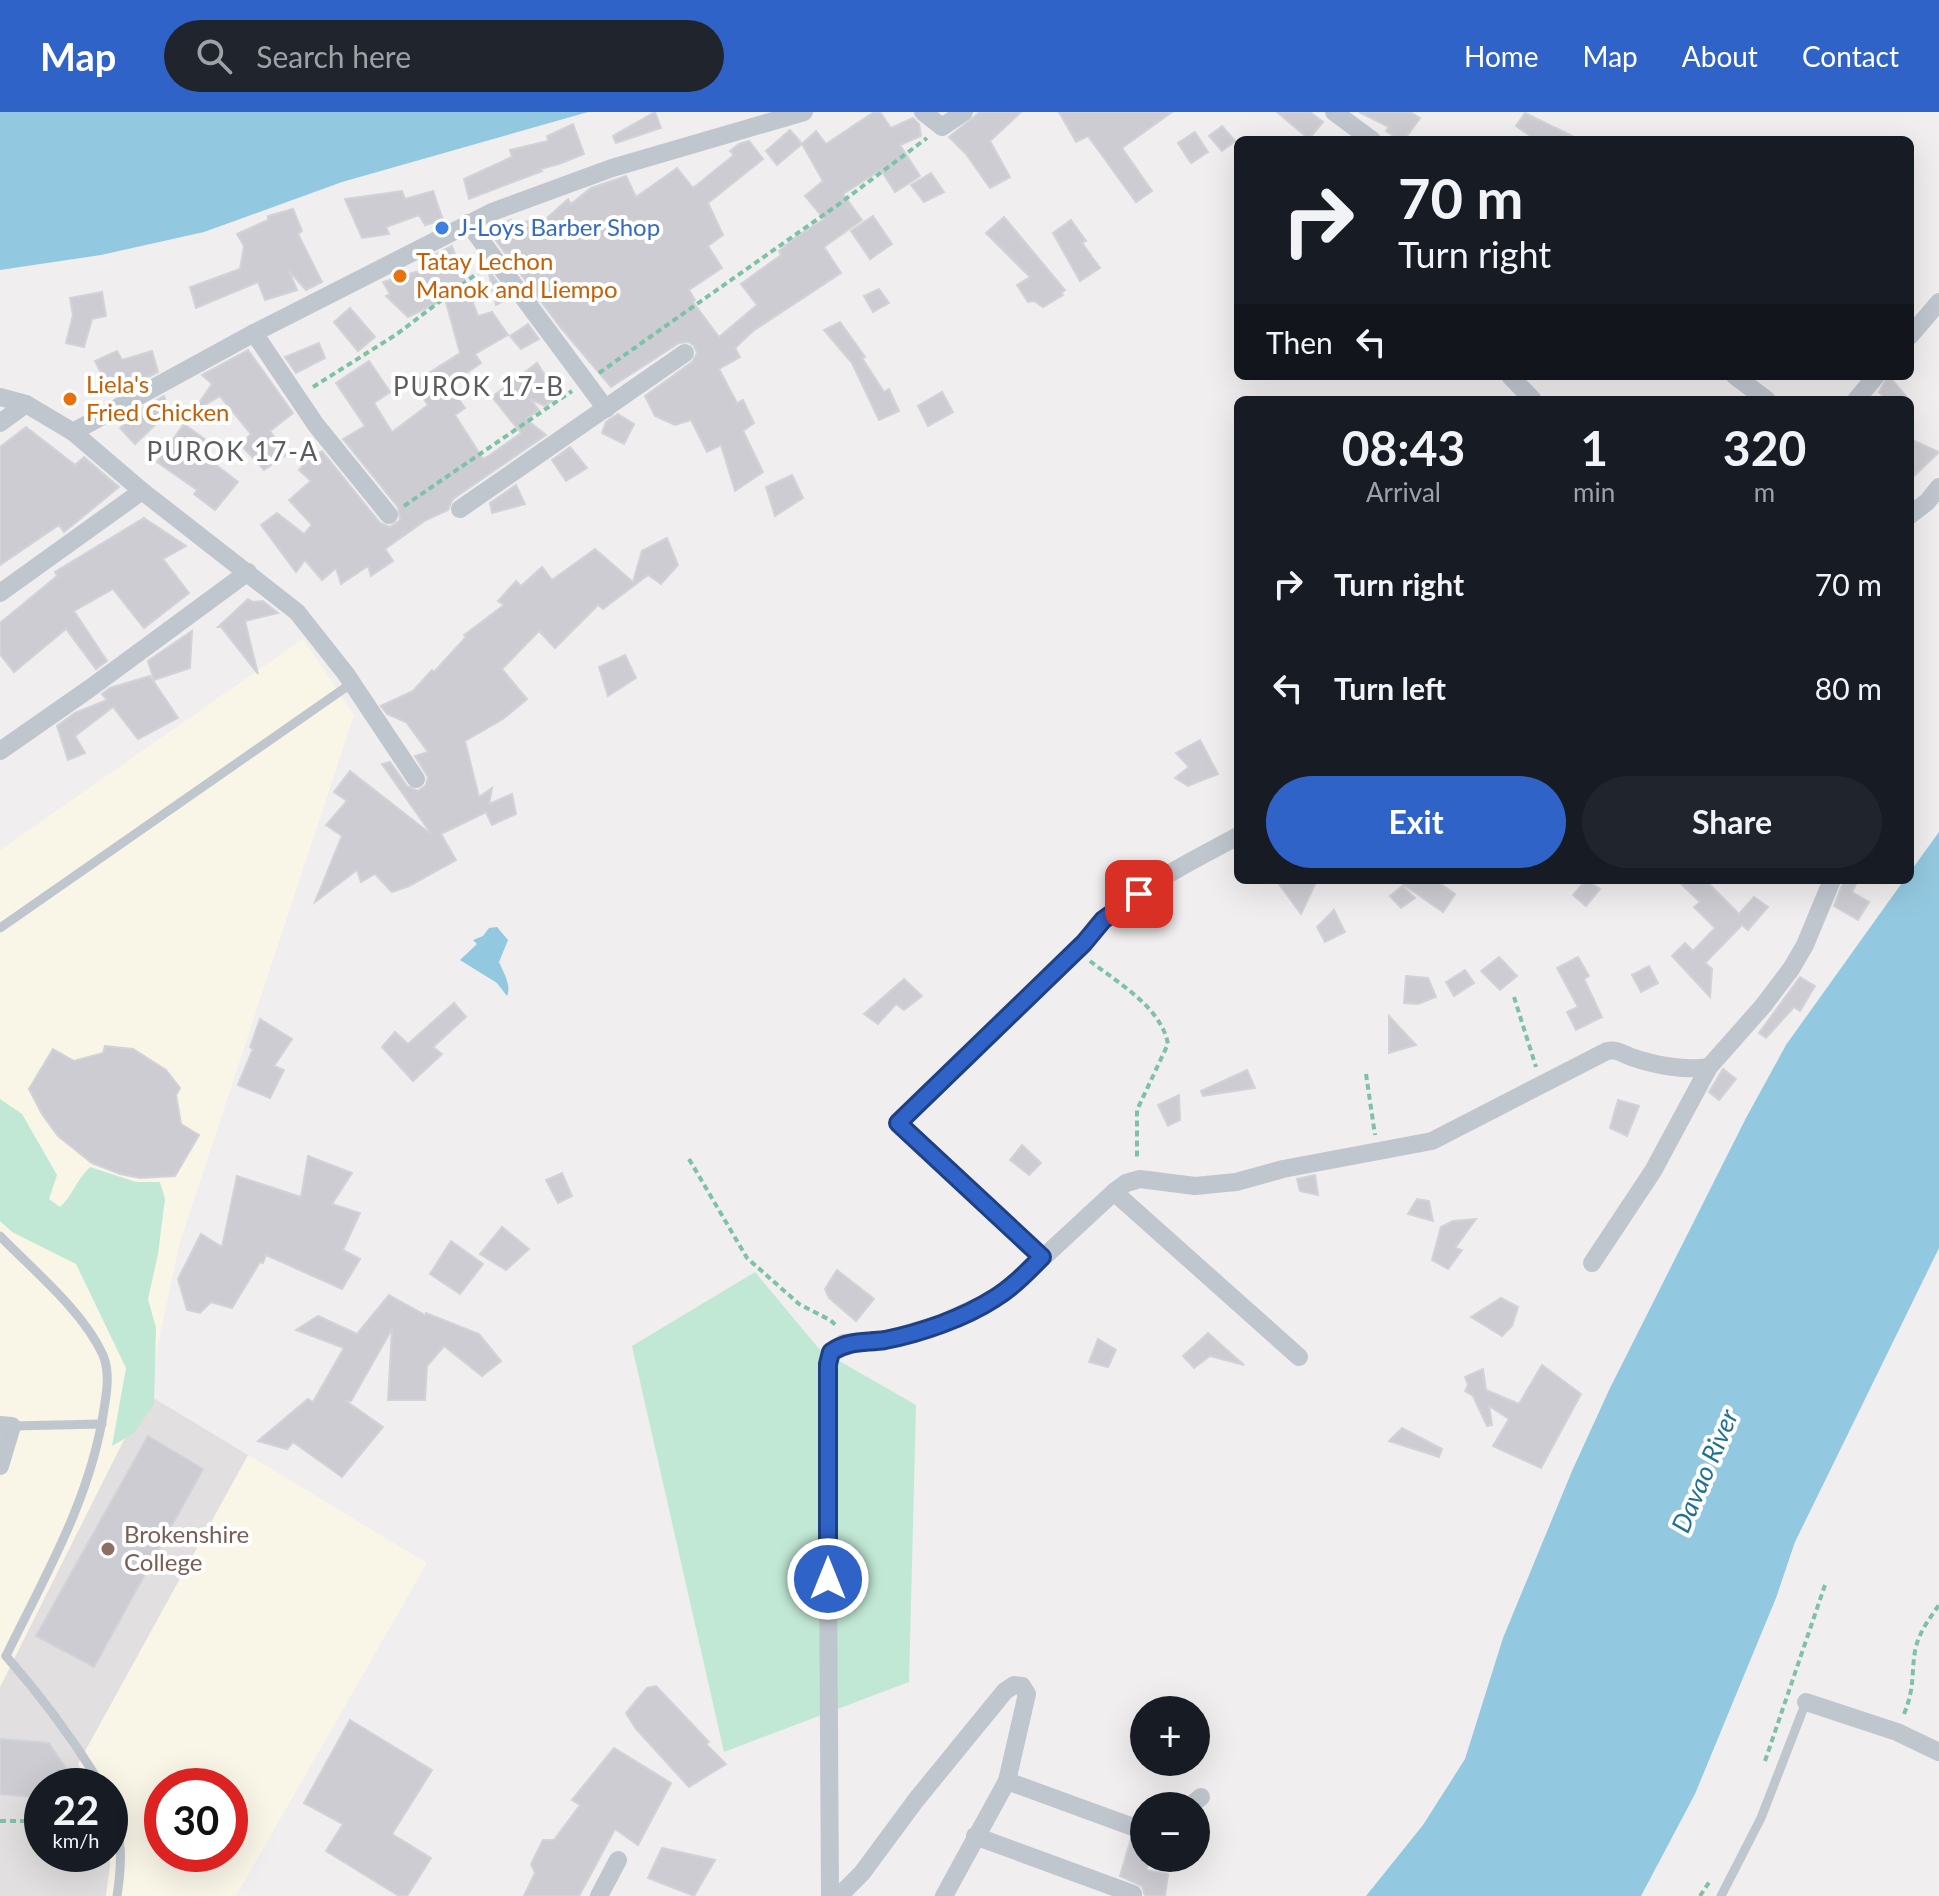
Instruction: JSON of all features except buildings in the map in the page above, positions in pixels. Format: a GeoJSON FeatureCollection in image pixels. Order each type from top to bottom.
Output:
{"type":"FeatureCollection","features":[{"type":"Feature","properties":{"kind":"street"},"geometry":{"type":"LineString","coordinates":[[73,432],[254,333],[492,212],[612,168],[804,112]]}},
{"type":"Feature","properties":{"kind":"street"},"geometry":{"type":"LineString","coordinates":[[923,112],[942,127],[964,112]]}},
{"type":"Feature","properties":{"kind":"street"},"geometry":{"type":"LineString","coordinates":[[1334,112],[1367,136]]}},
{"type":"Feature","properties":{"kind":"street"},"geometry":{"type":"LineString","coordinates":[[468,223],[606,409]]}},
{"type":"Feature","properties":{"kind":"street"},"geometry":{"type":"LineString","coordinates":[[1914,331],[1939,302]]}},
{"type":"Feature","properties":{"kind":"street"},"geometry":{"type":"LineString","coordinates":[[254,333],[324,436],[389,515]]}},
{"type":"Feature","properties":{"kind":"street"},"geometry":{"type":"LineString","coordinates":[[460,509],[685,353]]}},
{"type":"Feature","properties":{"kind":"street"},"geometry":{"type":"LineString","coordinates":[[1514,380],[1529,396]]}},
{"type":"Feature","properties":{"kind":"street"},"geometry":{"type":"LineString","coordinates":[[1740,380],[1762,396]]}},
{"type":"Feature","properties":{"kind":"street"},"geometry":{"type":"LineString","coordinates":[[1859,396],[1873,380]]}},
{"type":"Feature","properties":{"kind":"street"},"geometry":{"type":"LineString","coordinates":[[0,397],[26,404],[73,432],[142,491],[297,612],[352,683],[416,779]]}},
{"type":"Feature","properties":{"kind":"street"},"geometry":{"type":"LineString","coordinates":[[0,423],[26,404]]}},
{"type":"Feature","properties":{"kind":"street"},"geometry":{"type":"LineString","coordinates":[[1914,512],[1939,487]]}},
{"type":"Feature","properties":{"kind":"street"},"geometry":{"type":"LineString","coordinates":[[0,593],[142,491]]}},
{"type":"Feature","properties":{"kind":"street"},"geometry":{"type":"LineString","coordinates":[[0,751],[248,572]]}},
{"type":"Feature","properties":{"kind":"street"},"geometry":{"type":"LineString","coordinates":[[1042,1257],[898,1123],[1103,920],[1154,883],[1234,838]]}},
{"type":"Feature","properties":{"kind":"street"},"geometry":{"type":"LineString","coordinates":[[1592,1263],[1653,1171],[1709,1067],[1791,969],[1805,945],[1830,884]]}},
{"type":"Feature","properties":{"kind":"street"},"geometry":{"type":"LineString","coordinates":[[830,1896],[828,1364],[831,1352],[844,1343],[885,1340],[942,1323],[994,1299],[1120,1188],[1140,1179],[1195,1186],[1236,1182],[1283,1169],[1432,1141],[1596,1056],[1616,1049],[1631,1057],[1663,1064],[1689,1069],[1709,1067]]}},
{"type":"Feature","properties":{"kind":"street"},"geometry":{"type":"LineString","coordinates":[[1120,1188],[1299,1357]]}},
{"type":"Feature","properties":{"kind":"street"},"geometry":{"type":"LineString","coordinates":[[0,1466],[6,1425]]}},
{"type":"Feature","properties":{"kind":"street"},"geometry":{"type":"LineString","coordinates":[[839,1896],[862,1873],[916,1800],[1005,1691],[1014,1685],[1022,1686],[1027,1694],[1007,1781],[944,1896]]}},
{"type":"Feature","properties":{"kind":"street"},"geometry":{"type":"LineString","coordinates":[[1806,1702],[1897,1732],[1939,1752]]}},
{"type":"Feature","properties":{"kind":"street"},"geometry":{"type":"LineString","coordinates":[[1007,1781],[1130,1826]]}},
{"type":"Feature","properties":{"kind":"street"},"geometry":{"type":"LineString","coordinates":[[975,1836],[1133,1894]]}},
{"type":"Feature","properties":{"kind":"street"},"geometry":{"type":"LineString","coordinates":[[599,1896],[618,1860]]}},
{"type":"Feature","properties":{"kind":"lane"},"geometry":{"type":"LineString","coordinates":[[0,928],[352,683]]}},
{"type":"Feature","properties":{"kind":"lane"},"geometry":{"type":"LineString","coordinates":[[0,1236],[93,1335],[105,1359],[108,1384],[92,1469],[65,1535],[3,1658],[46,1701],[91,1768]]}},
{"type":"Feature","properties":{"kind":"lane"},"geometry":{"type":"LineString","coordinates":[[6,1425],[102,1424]]}},
{"type":"Feature","properties":{"kind":"lane"},"geometry":{"type":"LineString","coordinates":[[1721,1896],[1761,1818],[1806,1702]]}},
{"type":"Feature","properties":{"kind":"lane"},"geometry":{"type":"LineString","coordinates":[[117,1896],[121,1872]]}},
{"type":"Feature","properties":{"kind":"path"},"geometry":{"type":"LineString","coordinates":[[389,515],[839,204],[942,127]]}},
{"type":"Feature","properties":{"kind":"path"},"geometry":{"type":"LineString","coordinates":[[297,397],[397,334],[495,260]]}},
{"type":"Feature","properties":{"kind":"path"},"geometry":{"type":"LineString","coordinates":[[1076,949],[1148,1008],[1166,1033],[1168,1044],[1137,1110],[1137,1162],[1120,1188]]}},
{"type":"Feature","properties":{"kind":"path"},"geometry":{"type":"LineString","coordinates":[[1514,997],[1541,1084]]}},
{"type":"Feature","properties":{"kind":"path"},"geometry":{"type":"LineString","coordinates":[[1366,1074],[1377,1151]]}},
{"type":"Feature","properties":{"kind":"path"},"geometry":{"type":"LineString","coordinates":[[689,1159],[747,1258],[799,1304],[830,1320],[854,1342]]}},
{"type":"Feature","properties":{"kind":"path"},"geometry":{"type":"LineString","coordinates":[[1765,1762],[1825,1585]]}},
{"type":"Feature","properties":{"kind":"path"},"geometry":{"type":"LineString","coordinates":[[1897,1732],[1911,1696],[1915,1650],[1922,1630],[1939,1605]]}},
{"type":"Feature","properties":{"kind":"path"},"geometry":{"type":"LineString","coordinates":[[0,1821],[24,1821]]}},
{"type":"Feature","properties":{"kind":"path"},"geometry":{"type":"LineString","coordinates":[[1700,1896],[1716,1871]]}},
{"type":"Feature","properties":{"kind":"shaded area"},"geometry":{"type":"Polygon","coordinates":[[[303,639],[354,715],[180,1242],[147,1394],[427,1563],[236,1896],[0,1896],[0,850],[303,639]]]}},
{"type":"Feature","properties":{"kind":"shaded area"},"geometry":{"type":"Polygon","coordinates":[[[147,1394],[248,1455],[78,1764],[80,1768],[24,1768],[24,1872],[109,1872],[106,1896],[0,1896],[0,1687],[147,1394]]]}},
{"type":"Feature","properties":{"kind":"green space"},"geometry":{"type":"Polygon","coordinates":[[[0,1099],[22,1114],[57,1175],[49,1199],[60,1207],[90,1167],[136,1182],[160,1182],[165,1199],[148,1299],[156,1328],[154,1404],[134,1433],[112,1446],[126,1368],[76,1264],[12,1232],[0,1221],[0,1099]]]}},
{"type":"Feature","properties":{"kind":"green space"},"geometry":{"type":"Polygon","coordinates":[[[755,1272],[820,1350],[916,1405],[909,1682],[724,1752],[632,1346],[755,1272]]]}},
{"type":"Feature","properties":{"kind":"water"},"geometry":{"type":"Polygon","coordinates":[[[0,112],[588,112],[342,182],[204,232],[101,255],[0,270],[0,112]]]}},
{"type":"Feature","properties":{"kind":"water","name":"Davao River"},"geometry":{"type":"Polygon","coordinates":[[[1939,832],[1939,1248],[1795,1542],[1776,1598],[1695,1794],[1641,1896],[1366,1896],[1423,1825],[1465,1759],[1503,1638],[1572,1471],[1610,1388],[1746,1118],[1786,1045],[1901,884],[1914,884],[1914,866],[1939,832]]]}},
{"type":"Feature","properties":{"kind":"water"},"geometry":{"type":"Polygon","coordinates":[[[497,927],[508,940],[499,962],[508,983],[507,996],[497,983],[460,960],[477,944],[473,940],[483,936],[489,928],[497,927]]]}},
{"type":"Feature","properties":{"kind":"place","name":"J-Loys Barber Shop"},"geometry":{"type":"Point","coordinates":[442,228]}},
{"type":"Feature","properties":{"kind":"place","name":"Tatay Lechon Manok and Liempo"},"geometry":{"type":"Point","coordinates":[400,276]}},
{"type":"Feature","properties":{"kind":"place","name":"Liela's Fried Chicken"},"geometry":{"type":"Point","coordinates":[70,399]}},
{"type":"Feature","properties":{"kind":"place","name":"Brokenshire College"},"geometry":{"type":"Point","coordinates":[108,1549]}},
{"type":"Feature","properties":{"kind":"district","name":"PUROK 17-B"},"geometry":{"type":"Point","coordinates":[479,387]}},
{"type":"Feature","properties":{"kind":"district","name":"PUROK 17-A"},"geometry":{"type":"Point","coordinates":[233,452]}},
{"type":"Feature","properties":{"kind":"route"},"geometry":{"type":"LineString","coordinates":[[828,1579],[828,1364],[831,1352],[844,1343],[885,1340],[942,1323],[994,1299],[1042,1257],[898,1123],[1084,943],[1103,920],[1139,894]]}}]}
